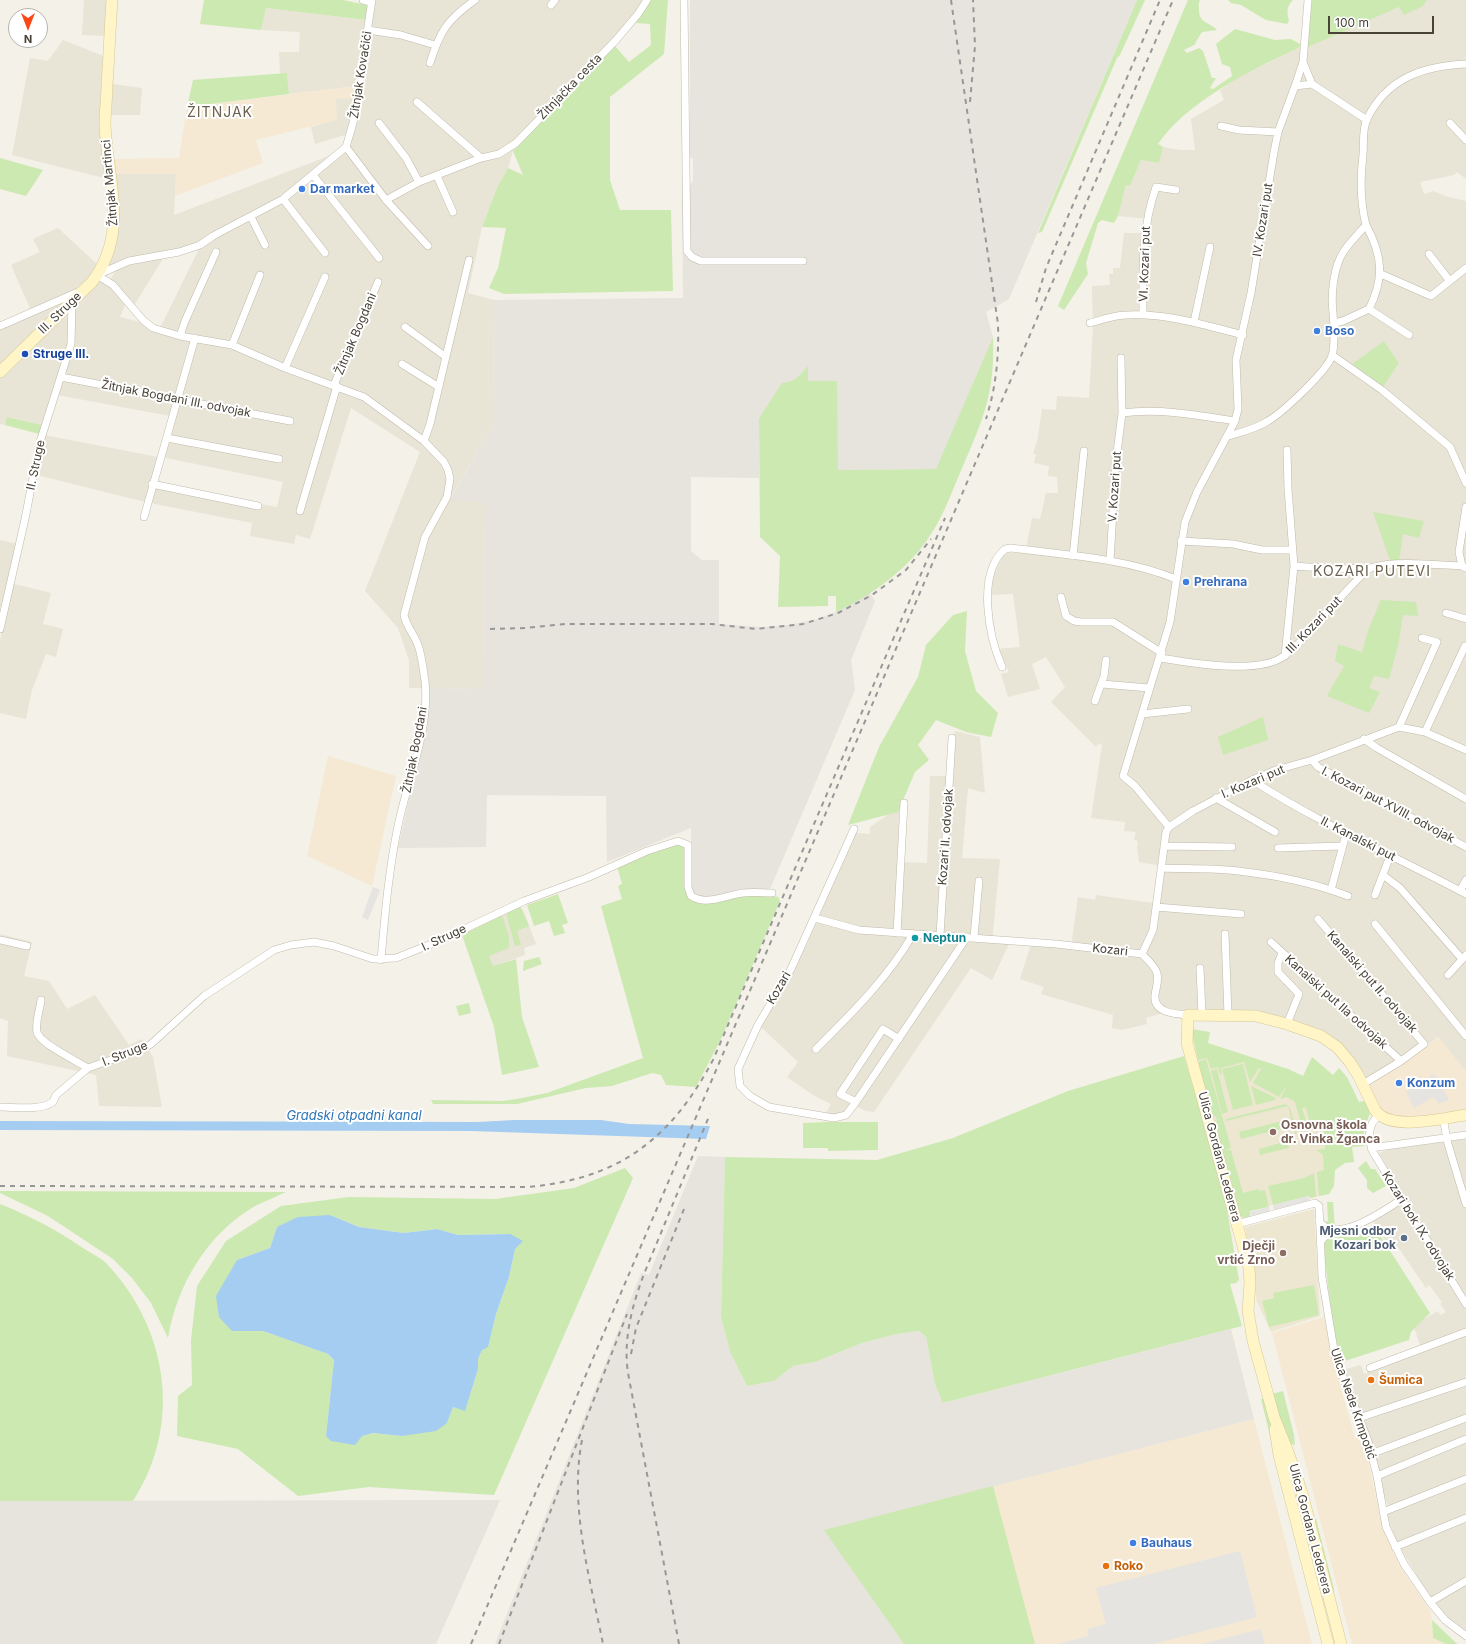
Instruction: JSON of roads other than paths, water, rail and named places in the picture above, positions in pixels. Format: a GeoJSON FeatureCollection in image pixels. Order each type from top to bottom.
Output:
{"type":"FeatureCollection","features":[{"type":"Feature","properties":{"kind":"street","name":"Žitnjak Martinci"},"geometry":{"type":"LineString","coordinates":[[0,326],[86,289],[97,275],[111,245],[115,222],[105,124],[112,0]]}},
{"type":"Feature","properties":{"kind":"street","name":"Žitnjak Kovačići"},"geometry":{"type":"LineString","coordinates":[[346,147],[354,123],[372,1],[363,0]]}},
{"type":"Feature","properties":{"kind":"street"},"geometry":{"type":"LineString","coordinates":[[430,63],[445,25],[475,0]]}},
{"type":"Feature","properties":{"kind":"street","name":"Žitnjačka cesta"},"geometry":{"type":"LineString","coordinates":[[481,158],[499,154],[516,143],[616,40],[638,14],[647,0]]}},
{"type":"Feature","properties":{"kind":"street"},"geometry":{"type":"LineString","coordinates":[[684,0],[687,251],[695,259],[704,261],[804,261]]}},
{"type":"Feature","properties":{"kind":"street"},"geometry":{"type":"LineString","coordinates":[[1308,0],[1303,62],[1312,84],[1367,120]]}},
{"type":"Feature","properties":{"kind":"street"},"geometry":{"type":"LineString","coordinates":[[368,30],[401,35],[436,45]]}},
{"type":"Feature","properties":{"kind":"street","name":"IV. Kozari put"},"geometry":{"type":"LineString","coordinates":[[1161,655],[1170,622],[1185,522],[1194,498],[1228,436],[1235,421],[1238,409],[1236,360],[1243,335],[1278,132],[1303,62]]}},
{"type":"Feature","properties":{"kind":"street"},"geometry":{"type":"LineString","coordinates":[[1335,323],[1344,321],[1369,309],[1378,287],[1381,274],[1376,243],[1366,225],[1361,193],[1367,120],[1386,92],[1396,83],[1434,68],[1466,64]]}},
{"type":"Feature","properties":{"kind":"street"},"geometry":{"type":"LineString","coordinates":[[1295,86],[1312,84]]}},
{"type":"Feature","properties":{"kind":"street"},"geometry":{"type":"LineString","coordinates":[[386,200],[419,182],[481,158],[417,102]]}},
{"type":"Feature","properties":{"kind":"street"},"geometry":{"type":"LineString","coordinates":[[379,123],[406,158],[419,182]]}},
{"type":"Feature","properties":{"kind":"street"},"geometry":{"type":"LineString","coordinates":[[1450,123],[1466,140]]}},
{"type":"Feature","properties":{"kind":"street"},"geometry":{"type":"LineString","coordinates":[[1221,126],[1239,130],[1278,132]]}},
{"type":"Feature","properties":{"kind":"street"},"geometry":{"type":"LineString","coordinates":[[97,275],[129,261],[190,249],[283,199],[346,147],[386,200],[428,246]]}},
{"type":"Feature","properties":{"kind":"street"},"geometry":{"type":"LineString","coordinates":[[313,175],[379,258]]}},
{"type":"Feature","properties":{"kind":"street"},"geometry":{"type":"LineString","coordinates":[[437,176],[453,212]]}},
{"type":"Feature","properties":{"kind":"street","name":"VI. Kozari put"},"geometry":{"type":"LineString","coordinates":[[1143,315],[1145,224],[1156,187],[1176,190]]}},
{"type":"Feature","properties":{"kind":"street"},"geometry":{"type":"LineString","coordinates":[[283,199],[325,253]]}},
{"type":"Feature","properties":{"kind":"street"},"geometry":{"type":"LineString","coordinates":[[250,217],[265,245]]}},
{"type":"Feature","properties":{"kind":"street"},"geometry":{"type":"LineString","coordinates":[[1228,436],[1255,428],[1268,421],[1324,369],[1332,355],[1335,323],[1333,297],[1340,259],[1344,251],[1366,225]]}},
{"type":"Feature","properties":{"kind":"street"},"geometry":{"type":"LineString","coordinates":[[1194,322],[1210,247]]}},
{"type":"Feature","properties":{"kind":"street"},"geometry":{"type":"LineString","coordinates":[[180,336],[184,321],[216,252]]}},
{"type":"Feature","properties":{"kind":"street"},"geometry":{"type":"LineString","coordinates":[[1429,254],[1450,280]]}},
{"type":"Feature","properties":{"kind":"street"},"geometry":{"type":"LineString","coordinates":[[424,442],[430,424],[469,260]]}},
{"type":"Feature","properties":{"kind":"street"},"geometry":{"type":"LineString","coordinates":[[1381,274],[1431,296],[1466,268]]}},
{"type":"Feature","properties":{"kind":"street","name":"Žitnjak Bogdani"},"geometry":{"type":"LineString","coordinates":[[97,275],[113,285],[147,324],[158,330],[180,336],[232,345],[286,368],[364,397],[424,442],[444,462],[448,470],[449,490],[447,497],[425,537],[404,615],[405,622],[417,644],[422,663],[425,682],[424,707],[421,729],[399,820],[391,862],[384,918],[381,960]]}},
{"type":"Feature","properties":{"kind":"street"},"geometry":{"type":"LineString","coordinates":[[232,345],[260,275]]}},
{"type":"Feature","properties":{"kind":"street"},"geometry":{"type":"LineString","coordinates":[[286,368],[325,277]]}},
{"type":"Feature","properties":{"kind":"street","name":"Žitnjak Bogdani"},"geometry":{"type":"LineString","coordinates":[[335,386],[378,282]]}},
{"type":"Feature","properties":{"kind":"street","name":"III. Struge"},"geometry":{"type":"LineString","coordinates":[[0,372],[86,289]]}},
{"type":"Feature","properties":{"kind":"street","name":"II. Struge"},"geometry":{"type":"LineString","coordinates":[[0,629],[25,519],[40,442],[62,377],[71,344],[72,302]]}},
{"type":"Feature","properties":{"kind":"street"},"geometry":{"type":"LineString","coordinates":[[1369,309],[1408,335]]}},
{"type":"Feature","properties":{"kind":"street","name":"VI. Kozari put"},"geometry":{"type":"LineString","coordinates":[[1090,324],[1119,316],[1143,315],[1194,322],[1243,335]]}},
{"type":"Feature","properties":{"kind":"street"},"geometry":{"type":"LineString","coordinates":[[405,327],[446,357]]}},
{"type":"Feature","properties":{"kind":"street"},"geometry":{"type":"LineString","coordinates":[[144,517],[152,484],[179,399],[195,338]]}},
{"type":"Feature","properties":{"kind":"street"},"geometry":{"type":"LineString","coordinates":[[1332,355],[1382,390],[1450,447],[1466,483]]}},
{"type":"Feature","properties":{"kind":"street","name":"V. Kozari put"},"geometry":{"type":"LineString","coordinates":[[1110,561],[1116,461],[1122,413],[1121,358]]}},
{"type":"Feature","properties":{"kind":"street"},"geometry":{"type":"LineString","coordinates":[[402,364],[439,387]]}},
{"type":"Feature","properties":{"kind":"street","name":"Žitnjak Bogdani III. odvojak"},"geometry":{"type":"LineString","coordinates":[[62,377],[290,421]]}},
{"type":"Feature","properties":{"kind":"street"},"geometry":{"type":"LineString","coordinates":[[300,511],[335,386]]}},
{"type":"Feature","properties":{"kind":"street"},"geometry":{"type":"LineString","coordinates":[[1122,413],[1141,410],[1167,411],[1235,421]]}},
{"type":"Feature","properties":{"kind":"street"},"geometry":{"type":"LineString","coordinates":[[167,438],[279,459]]}},
{"type":"Feature","properties":{"kind":"street"},"geometry":{"type":"LineString","coordinates":[[1285,656],[1294,566],[1287,450]]}},
{"type":"Feature","properties":{"kind":"street"},"geometry":{"type":"LineString","coordinates":[[1073,556],[1084,451]]}},
{"type":"Feature","properties":{"kind":"street"},"geometry":{"type":"LineString","coordinates":[[152,484],[258,506]]}},
{"type":"Feature","properties":{"kind":"street"},"geometry":{"type":"LineString","coordinates":[[1294,566],[1337,570],[1414,564],[1465,565],[1460,546],[1466,507]]}},
{"type":"Feature","properties":{"kind":"street"},"geometry":{"type":"LineString","coordinates":[[1181,542],[1232,544],[1262,550],[1292,550]]}},
{"type":"Feature","properties":{"kind":"street"},"geometry":{"type":"LineString","coordinates":[[1002,667],[994,649],[988,597],[989,577],[1002,552],[1011,548],[1110,561],[1145,568],[1176,579]]}},
{"type":"Feature","properties":{"kind":"street","name":"III. Kozari put"},"geometry":{"type":"LineString","coordinates":[[1161,655],[1202,665],[1230,666],[1267,664],[1275,662],[1285,656],[1304,638],[1337,601],[1370,568]]}},
{"type":"Feature","properties":{"kind":"street"},"geometry":{"type":"LineString","coordinates":[[1061,597],[1066,616],[1074,621],[1113,622],[1161,655],[1149,688],[1123,776],[1136,786],[1169,827],[1164,846],[1153,930],[1142,954]]}},
{"type":"Feature","properties":{"kind":"street"},"geometry":{"type":"LineString","coordinates":[[1446,613],[1466,619]]}},
{"type":"Feature","properties":{"kind":"street"},"geometry":{"type":"LineString","coordinates":[[1399,727],[1437,642],[1422,638]]}},
{"type":"Feature","properties":{"kind":"street"},"geometry":{"type":"LineString","coordinates":[[1425,732],[1464,646]]}},
{"type":"Feature","properties":{"kind":"street"},"geometry":{"type":"LineString","coordinates":[[1095,701],[1102,684],[1106,660]]}},
{"type":"Feature","properties":{"kind":"street"},"geometry":{"type":"LineString","coordinates":[[1102,684],[1149,688]]}},
{"type":"Feature","properties":{"kind":"street"},"geometry":{"type":"LineString","coordinates":[[1142,714],[1188,709]]}},
{"type":"Feature","properties":{"kind":"street","name":"I. Kozari put"},"geometry":{"type":"LineString","coordinates":[[1169,827],[1216,798],[1252,780],[1276,770],[1312,760],[1399,727],[1425,732],[1466,750]]}},
{"type":"Feature","properties":{"kind":"street","name":"Kozari II. odvojak"},"geometry":{"type":"LineString","coordinates":[[940,935],[952,738]]}},
{"type":"Feature","properties":{"kind":"street"},"geometry":{"type":"LineString","coordinates":[[1364,739],[1376,748],[1466,799]]}},
{"type":"Feature","properties":{"kind":"street","name":"I. Kozari put XVIII. odvojak"},"geometry":{"type":"LineString","coordinates":[[1312,760],[1318,767],[1466,847]]}},
{"type":"Feature","properties":{"kind":"street","name":"II. Kanalski put"},"geometry":{"type":"LineString","coordinates":[[1252,780],[1277,796],[1346,834],[1463,893]]}},
{"type":"Feature","properties":{"kind":"street"},"geometry":{"type":"LineString","coordinates":[[1216,798],[1275,832]]}},
{"type":"Feature","properties":{"kind":"street"},"geometry":{"type":"LineString","coordinates":[[896,933],[904,803]]}},
{"type":"Feature","properties":{"kind":"street","name":"Kozari"},"geometry":{"type":"LineString","coordinates":[[854,829],[815,918],[791,968],[758,1025],[742,1057],[738,1069],[740,1086],[750,1096],[769,1107],[834,1118],[846,1115],[971,937]]}},
{"type":"Feature","properties":{"kind":"street"},"geometry":{"type":"LineString","coordinates":[[1331,890],[1346,834]]}},
{"type":"Feature","properties":{"kind":"street","name":"I. Struge"},"geometry":{"type":"LineString","coordinates":[[0,1106],[35,1107],[49,1105],[53,1102],[56,1095],[88,1068],[142,1049],[151,1044],[204,996],[274,950],[291,945],[314,942],[334,946],[361,957],[381,960],[409,954],[524,901],[589,877],[647,851],[678,841],[688,844],[688,887],[691,896],[706,900],[743,893],[772,893]]}},
{"type":"Feature","properties":{"kind":"street"},"geometry":{"type":"LineString","coordinates":[[1164,846],[1232,847]]}},
{"type":"Feature","properties":{"kind":"street"},"geometry":{"type":"LineString","coordinates":[[1278,848],[1342,846]]}},
{"type":"Feature","properties":{"kind":"street"},"geometry":{"type":"LineString","coordinates":[[1375,895],[1390,856]]}},
{"type":"Feature","properties":{"kind":"street"},"geometry":{"type":"LineString","coordinates":[[1161,868],[1237,870],[1331,890],[1348,896]]}},
{"type":"Feature","properties":{"kind":"street"},"geometry":{"type":"LineString","coordinates":[[1383,875],[1400,888],[1464,957],[1448,975]]}},
{"type":"Feature","properties":{"kind":"street"},"geometry":{"type":"LineString","coordinates":[[1463,893],[1466,880]]}},
{"type":"Feature","properties":{"kind":"street"},"geometry":{"type":"LineString","coordinates":[[971,937],[979,881]]}},
{"type":"Feature","properties":{"kind":"street"},"geometry":{"type":"LineString","coordinates":[[1156,907],[1241,914]]}},
{"type":"Feature","properties":{"kind":"street","name":"Kozari"},"geometry":{"type":"LineString","coordinates":[[815,918],[858,930],[1056,944],[1142,954],[1156,971],[1158,980],[1155,997],[1158,1007],[1165,1011],[1175,1014],[1188,1015],[1262,1017],[1287,1024]]}},
{"type":"Feature","properties":{"kind":"street","name":"Kanalski put II. odvojak"},"geometry":{"type":"LineString","coordinates":[[1318,919],[1422,1039],[1424,1044],[1401,1061],[1363,1084]]}},
{"type":"Feature","properties":{"kind":"street"},"geometry":{"type":"LineString","coordinates":[[1374,924],[1466,1036]]}},
{"type":"Feature","properties":{"kind":"street"},"geometry":{"type":"LineString","coordinates":[[816,1049],[859,1006],[892,966],[913,934]]}},
{"type":"Feature","properties":{"kind":"street"},"geometry":{"type":"LineString","coordinates":[[1225,934],[1228,1015]]}},
{"type":"Feature","properties":{"kind":"street"},"geometry":{"type":"LineString","coordinates":[[0,940],[27,946]]}},
{"type":"Feature","properties":{"kind":"street","name":"Kanalski put IIa odvojak"},"geometry":{"type":"LineString","coordinates":[[1271,942],[1401,1061]]}},
{"type":"Feature","properties":{"kind":"street"},"geometry":{"type":"LineString","coordinates":[[1282,953],[1278,962],[1278,972],[1299,994],[1287,1024],[1310,1031],[1329,1041],[1349,1061],[1379,1115],[1388,1121],[1400,1122],[1466,1115]]}},
{"type":"Feature","properties":{"kind":"street"},"geometry":{"type":"LineString","coordinates":[[1200,968],[1202,1015]]}},
{"type":"Feature","properties":{"kind":"street","name":"I. Struge"},"geometry":{"type":"LineString","coordinates":[[41,1000],[37,1027],[39,1036],[55,1049],[88,1068]]}},
{"type":"Feature","properties":{"kind":"street","name":"Ulica Gordana Lederera"},"geometry":{"type":"LineString","coordinates":[[1188,1015],[1187,1043],[1237,1224],[1250,1277],[1248,1304],[1249,1321],[1274,1417],[1279,1455],[1328,1644]]}},
{"type":"Feature","properties":{"kind":"street"},"geometry":{"type":"LineString","coordinates":[[856,1102],[840,1094],[883,1029],[900,1039]]}},
{"type":"Feature","properties":{"kind":"street"},"geometry":{"type":"LineString","coordinates":[[1379,1115],[1374,1120],[1370,1129],[1371,1148],[1466,1135]]}},
{"type":"Feature","properties":{"kind":"street"},"geometry":{"type":"LineString","coordinates":[[1442,1118],[1446,1138],[1466,1204]]}},
{"type":"Feature","properties":{"kind":"street","name":"Kozari bok IX. odvojak"},"geometry":{"type":"LineString","coordinates":[[1371,1148],[1466,1304]]}},
{"type":"Feature","properties":{"kind":"street"},"geometry":{"type":"LineString","coordinates":[[1320,1243],[1327,1235],[1368,1220],[1402,1199]]}},
{"type":"Feature","properties":{"kind":"street","name":"Ulica Nede Krmpotić"},"geometry":{"type":"LineString","coordinates":[[1237,1224],[1315,1203],[1319,1206],[1322,1277],[1335,1356],[1371,1454],[1377,1476],[1386,1527],[1395,1547],[1430,1602],[1445,1620],[1466,1636]]}},
{"type":"Feature","properties":{"kind":"street"},"geometry":{"type":"LineString","coordinates":[[1319,1221],[1326,1227],[1340,1229]]}},
{"type":"Feature","properties":{"kind":"street"},"geometry":{"type":"LineString","coordinates":[[1370,1368],[1466,1332]]}},
{"type":"Feature","properties":{"kind":"street"},"geometry":{"type":"LineString","coordinates":[[1359,1418],[1466,1382]]}},
{"type":"Feature","properties":{"kind":"street","name":"Ulica Gordana Lederera"},"geometry":{"type":"LineString","coordinates":[[1274,1417],[1302,1494],[1341,1644]]}},
{"type":"Feature","properties":{"kind":"street"},"geometry":{"type":"LineString","coordinates":[[1371,1454],[1466,1418]]}},
{"type":"Feature","properties":{"kind":"street"},"geometry":{"type":"LineString","coordinates":[[1377,1476],[1466,1439]]}},
{"type":"Feature","properties":{"kind":"street"},"geometry":{"type":"LineString","coordinates":[[1383,1512],[1466,1479]]}},
{"type":"Feature","properties":{"kind":"street"},"geometry":{"type":"LineString","coordinates":[[1395,1547],[1466,1518]]}},
{"type":"Feature","properties":{"kind":"street"},"geometry":{"type":"LineString","coordinates":[[1430,1602],[1466,1581]]}},
{"type":"Feature","properties":{"kind":"water"},"geometry":{"type":"Polygon","coordinates":[[[515,1120],[601,1120],[629,1124],[710,1126],[706,1139],[471,1131],[0,1130],[0,1121],[477,1122],[515,1120]]]}},
{"type":"Feature","properties":{"kind":"water"},"geometry":{"type":"Polygon","coordinates":[[[330,1215],[359,1227],[404,1233],[437,1229],[458,1235],[510,1234],[523,1241],[515,1249],[509,1277],[496,1314],[488,1347],[482,1350],[478,1359],[478,1369],[465,1411],[453,1407],[447,1423],[436,1431],[402,1436],[373,1433],[362,1436],[355,1445],[331,1441],[326,1436],[334,1360],[328,1354],[263,1331],[232,1331],[219,1317],[216,1296],[237,1260],[270,1248],[277,1227],[298,1217],[330,1215]]]}},
{"type":"Feature","properties":{"kind":"railway"},"geometry":{"type":"LineString","coordinates":[[951,0],[998,324],[996,372],[986,419]]}},
{"type":"Feature","properties":{"kind":"railway"},"geometry":{"type":"LineString","coordinates":[[970,102],[975,46],[973,0]]}},
{"type":"Feature","properties":{"kind":"railway"},"geometry":{"type":"LineString","coordinates":[[1036,302],[1046,268],[1160,0]]}},
{"type":"Feature","properties":{"kind":"railway"},"geometry":{"type":"LineString","coordinates":[[471,1644],[1173,0]]}},
{"type":"Feature","properties":{"kind":"railway"},"geometry":{"type":"LineString","coordinates":[[0,1186],[528,1187],[560,1182],[589,1175],[615,1164],[639,1150],[660,1133],[679,1112],[697,1088],[713,1060],[945,518]]}},
{"type":"Feature","properties":{"kind":"railway"},"geometry":{"type":"LineString","coordinates":[[490,629],[525,628],[565,624],[712,624],[756,629],[803,624],[838,613],[872,595],[906,570],[931,539]]}},
{"type":"Feature","properties":{"kind":"railway"},"geometry":{"type":"LineString","coordinates":[[679,1644],[628,1373],[627,1348],[632,1310],[644,1274],[710,1114]]}},
{"type":"Feature","properties":{"kind":"railway"},"geometry":{"type":"LineString","coordinates":[[631,1354],[636,1328],[684,1209]]}},
{"type":"Feature","properties":{"kind":"railway"},"geometry":{"type":"LineString","coordinates":[[499,1644],[627,1314]]}},
{"type":"Feature","properties":{"kind":"railway"},"geometry":{"type":"LineString","coordinates":[[582,1440],[578,1491],[580,1517],[587,1568],[603,1644]]}},
{"type":"Feature","properties":{"kind":"place","name":"Dar market"},"geometry":{"type":"Point","coordinates":[302,189]}},
{"type":"Feature","properties":{"kind":"place","name":"Boso"},"geometry":{"type":"Point","coordinates":[1317,331]}},
{"type":"Feature","properties":{"kind":"place","name":"Struge III."},"geometry":{"type":"Point","coordinates":[25,354]}},
{"type":"Feature","properties":{"kind":"place","name":"Prehrana"},"geometry":{"type":"Point","coordinates":[1186,582]}},
{"type":"Feature","properties":{"kind":"place","name":"Neptun"},"geometry":{"type":"Point","coordinates":[915,938]}},
{"type":"Feature","properties":{"kind":"place","name":"Konzum"},"geometry":{"type":"Point","coordinates":[1399,1083]}},
{"type":"Feature","properties":{"kind":"place","name":"Osnovna škola dr. Vinka Žganca"},"geometry":{"type":"Point","coordinates":[1273,1132]}},
{"type":"Feature","properties":{"kind":"place","name":"Mjesni odbor Kozari bok"},"geometry":{"type":"Point","coordinates":[1404,1238]}},
{"type":"Feature","properties":{"kind":"place","name":"Dječji vrtić Zrno"},"geometry":{"type":"Point","coordinates":[1283,1253]}},
{"type":"Feature","properties":{"kind":"place","name":"Šumica"},"geometry":{"type":"Point","coordinates":[1371,1380]}},
{"type":"Feature","properties":{"kind":"place","name":"Bauhaus"},"geometry":{"type":"Point","coordinates":[1133,1543]}},
{"type":"Feature","properties":{"kind":"place","name":"Roko"},"geometry":{"type":"Point","coordinates":[1106,1566]}},
{"type":"Feature","properties":{"kind":"district","name":"ŽITNJAK"},"geometry":{"type":"Point","coordinates":[220,113]}},
{"type":"Feature","properties":{"kind":"district","name":"KOZARI PUTEVI"},"geometry":{"type":"Point","coordinates":[1372,572]}},
{"type":"Feature","properties":{"kind":"water label","name":"Gradski otpadni kanal"},"geometry":{"type":"Point","coordinates":[354,1116]}}]}
